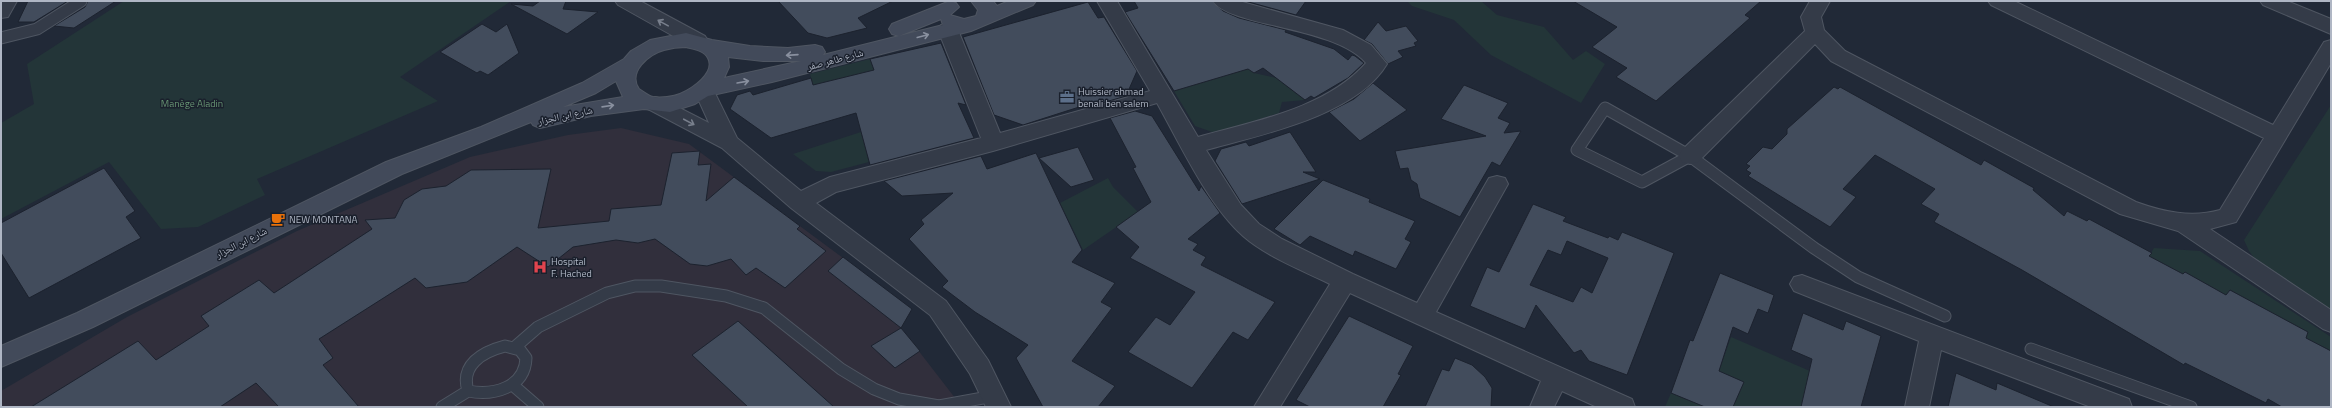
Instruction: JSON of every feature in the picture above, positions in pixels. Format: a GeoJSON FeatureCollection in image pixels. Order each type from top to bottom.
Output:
{"type":"FeatureCollection","features":[{"type":"Feature","properties":{"kind":"main road"},"geometry":{"type":"LineString","coordinates":[[981,1],[987,6],[988,10],[983,20]]}},
{"type":"Feature","properties":{"kind":"main road"},"geometry":{"type":"LineString","coordinates":[[983,20],[1026,1]]}},
{"type":"Feature","properties":{"kind":"main road","name":"شارع طاهر صفر"},"geometry":{"type":"LineString","coordinates":[[704,44],[750,55],[791,56],[819,52],[903,28],[928,19],[953,4]]}},
{"type":"Feature","properties":{"kind":"main road"},"geometry":{"type":"LineString","coordinates":[[953,4],[947,16],[956,28]]}},
{"type":"Feature","properties":{"kind":"main road","name":"شارع طاهر صفر"},"geometry":{"type":"LineString","coordinates":[[704,90],[772,75],[983,20]]}},
{"type":"Feature","properties":{"kind":"main road"},"geometry":{"type":"LineString","coordinates":[[673,41],[704,44],[717,54],[720,63],[718,72],[713,81],[704,90],[681,101],[649,103],[632,95],[626,86],[625,75],[630,64],[648,49],[673,41]]}},
{"type":"Feature","properties":{"kind":"main road","name":"شارع ابن الجزار"},"geometry":{"type":"LineString","coordinates":[[1,356],[85,320],[285,220],[394,168],[488,132],[589,88],[630,64]]}},
{"type":"Feature","properties":{"kind":"main road","name":"شارع ابن الجزار"},"geometry":{"type":"LineString","coordinates":[[488,132],[591,109],[649,103]]}},
{"type":"Feature","properties":{"kind":"main road","name":"شارع ابن الجزار"},"geometry":{"type":"LineString","coordinates":[[1,369],[85,320]]}},
{"type":"Feature","properties":{"kind":"street"},"geometry":{"type":"LineString","coordinates":[[624,1],[704,44]]}},
{"type":"Feature","properties":{"kind":"street"},"geometry":{"type":"LineString","coordinates":[[1107,1],[1161,95],[1233,212],[1251,230],[1274,245],[1345,281],[1623,407]]}},
{"type":"Feature","properties":{"kind":"street"},"geometry":{"type":"LineString","coordinates":[[1193,146],[1301,114],[1358,83],[1372,72],[1378,64],[1361,46],[1350,40],[1239,9],[1223,1]]}},
{"type":"Feature","properties":{"kind":"street"},"geometry":{"type":"LineString","coordinates":[[1819,1],[1811,17],[1816,32],[1838,56],[2128,208],[2155,218],[2183,223],[2207,223],[2228,216],[2331,47]]}},
{"type":"Feature","properties":{"kind":"street"},"geometry":{"type":"LineString","coordinates":[[1998,1],[2278,136]]}},
{"type":"Feature","properties":{"kind":"street"},"geometry":{"type":"LineString","coordinates":[[2270,1],[2331,27]]}},
{"type":"Feature","properties":{"kind":"street"},"geometry":{"type":"LineString","coordinates":[[956,28],[993,143]]}},
{"type":"Feature","properties":{"kind":"street"},"geometry":{"type":"LineString","coordinates":[[1690,156],[1816,32]]}},
{"type":"Feature","properties":{"kind":"street"},"geometry":{"type":"LineString","coordinates":[[704,90],[729,143]]}},
{"type":"Feature","properties":{"kind":"street"},"geometry":{"type":"LineString","coordinates":[[799,202],[830,185],[993,143],[1161,95]]}},
{"type":"Feature","properties":{"kind":"street"},"geometry":{"type":"LineString","coordinates":[[649,103],[729,143],[799,202],[938,308],[980,367],[996,402]]}},
{"type":"Feature","properties":{"kind":"street"},"geometry":{"type":"LineString","coordinates":[[1422,315],[1497,184]]}},
{"type":"Feature","properties":{"kind":"street"},"geometry":{"type":"LineString","coordinates":[[2183,223],[2331,322]]}},
{"type":"Feature","properties":{"kind":"street"},"geometry":{"type":"LineString","coordinates":[[1266,407],[1345,281]]}},
{"type":"Feature","properties":{"kind":"street"},"geometry":{"type":"LineString","coordinates":[[1802,284],[1932,336],[2120,407]]}},
{"type":"Feature","properties":{"kind":"street"},"geometry":{"type":"LineString","coordinates":[[1917,407],[1932,336]]}},
{"type":"Feature","properties":{"kind":"street"},"geometry":{"type":"LineString","coordinates":[[1542,407],[1556,376]]}},
{"type":"Feature","properties":{"kind":"lane"},"geometry":{"type":"LineString","coordinates":[[1,38],[37,29],[81,1]]}},
{"type":"Feature","properties":{"kind":"lane"},"geometry":{"type":"LineString","coordinates":[[1690,156],[1642,182],[1577,150],[1606,108],[1690,156],[1814,248],[1858,277],[1944,316]]}},
{"type":"Feature","properties":{"kind":"lane"},"geometry":{"type":"LineString","coordinates":[[515,347],[538,327],[607,293],[635,286],[662,286],[726,296],[764,308],[841,369],[874,389],[899,399],[939,406],[996,402]]}},
{"type":"Feature","properties":{"kind":"lane"},"geometry":{"type":"LineString","coordinates":[[515,347],[522,351],[528,364],[522,380],[514,387],[500,395],[483,398],[468,391],[464,384],[464,376],[475,359],[495,348],[515,347]]}},
{"type":"Feature","properties":{"kind":"lane"},"geometry":{"type":"LineString","coordinates":[[2031,349],[2191,407]]}},
{"type":"Feature","properties":{"kind":"lane"},"geometry":{"type":"LineString","coordinates":[[514,387],[538,407]]}},
{"type":"Feature","properties":{"kind":"lane"},"geometry":{"type":"LineString","coordinates":[[442,407],[468,391]]}},
{"type":"Feature","properties":{"kind":"shaded area","name":"Hospital F. Hached"},"geometry":{"type":"Polygon","coordinates":[[[621,128],[689,144],[912,309],[901,328],[962,407],[1,407],[1,391],[127,317],[297,231],[470,157],[568,135],[621,128]]]}},
{"type":"Feature","properties":{"kind":"green space","name":"Manège Aladin"},"geometry":{"type":"Polygon","coordinates":[[[124,1],[511,1],[400,77],[438,101],[257,179],[265,195],[198,227],[161,229],[109,162],[1,219],[1,123],[34,104],[27,64],[124,1]]]}},
{"type":"Feature","properties":{"kind":"green space"},"geometry":{"type":"Polygon","coordinates":[[[1407,1],[1481,1],[1497,15],[1544,27],[1573,60],[1586,51],[1605,64],[1581,103],[1491,55],[1454,20],[1412,6],[1407,1]]]}},
{"type":"Feature","properties":{"kind":"green space"},"geometry":{"type":"Polygon","coordinates":[[[1231,55],[1254,73],[1277,78],[1305,100],[1282,102],[1279,113],[1215,133],[1195,126],[1174,91],[1218,78],[1231,55]]]}},
{"type":"Feature","properties":{"kind":"green space"},"geometry":{"type":"Polygon","coordinates":[[[870,59],[877,79],[813,85],[810,74],[870,59]]]}},
{"type":"Feature","properties":{"kind":"green space"},"geometry":{"type":"Polygon","coordinates":[[[2331,105],[2331,312],[2258,263],[2249,251],[2244,240],[2331,105]]]}},
{"type":"Feature","properties":{"kind":"green space"},"geometry":{"type":"Polygon","coordinates":[[[861,132],[869,162],[831,172],[816,171],[793,154],[861,132]]]}},
{"type":"Feature","properties":{"kind":"green space"},"geometry":{"type":"Polygon","coordinates":[[[1108,178],[1113,187],[1138,212],[1083,250],[1060,203],[1108,178]]]}},
{"type":"Feature","properties":{"kind":"green space"},"geometry":{"type":"Polygon","coordinates":[[[2154,248],[2200,251],[2331,337],[2331,351],[2306,338],[2307,332],[2230,290],[2226,295],[2185,272],[2183,274],[2149,256],[2154,248]]]}},
{"type":"Feature","properties":{"kind":"green space"},"geometry":{"type":"Polygon","coordinates":[[[1731,337],[1854,390],[1852,407],[1733,407],[1719,371],[1731,337]]]}},
{"type":"Feature","properties":{"kind":"green space"},"geometry":{"type":"Polygon","coordinates":[[[1671,393],[1705,407],[1665,407],[1671,393]]]}},
{"type":"Feature","properties":{"kind":"building"},"geometry":{"type":"Polygon","coordinates":[[[28,1],[68,1],[34,22],[18,22],[28,1]]]}},
{"type":"Feature","properties":{"kind":"building"},"geometry":{"type":"Polygon","coordinates":[[[88,1],[116,1],[74,28],[54,26],[85,7],[88,1]]]}},
{"type":"Feature","properties":{"kind":"building"},"geometry":{"type":"Polygon","coordinates":[[[540,1],[566,1],[563,9],[598,12],[567,34],[511,4],[533,6],[540,1]]]}},
{"type":"Feature","properties":{"kind":"building"},"geometry":{"type":"Polygon","coordinates":[[[778,1],[893,1],[858,18],[867,28],[827,38],[808,33],[778,1]]]}},
{"type":"Feature","properties":{"kind":"building"},"geometry":{"type":"Polygon","coordinates":[[[1134,1],[1212,1],[1223,11],[1239,18],[1286,30],[1285,32],[1334,49],[1348,60],[1352,55],[1364,63],[1348,78],[1314,98],[1311,96],[1305,100],[1263,68],[1254,73],[1248,69],[1174,91],[1125,12],[1138,8],[1134,1]]]}},
{"type":"Feature","properties":{"kind":"building"},"geometry":{"type":"Polygon","coordinates":[[[1245,1],[1306,1],[1296,15],[1245,1]]]}},
{"type":"Feature","properties":{"kind":"building"},"geometry":{"type":"Polygon","coordinates":[[[1573,1],[1761,1],[1745,15],[1750,18],[1656,101],[1616,77],[1627,68],[1592,47],[1617,27],[1573,1]]]}},
{"type":"Feature","properties":{"kind":"building"},"geometry":{"type":"Polygon","coordinates":[[[1088,2],[1098,18],[1104,17],[1137,71],[1126,96],[1102,103],[1101,100],[1023,125],[994,115],[963,37],[1088,2]]]}},
{"type":"Feature","properties":{"kind":"building"},"geometry":{"type":"Polygon","coordinates":[[[1378,22],[1386,31],[1406,26],[1418,41],[1414,43],[1416,46],[1398,51],[1403,57],[1388,64],[1372,44],[1364,40],[1378,22]]]}},
{"type":"Feature","properties":{"kind":"building"},"geometry":{"type":"Polygon","coordinates":[[[482,24],[496,32],[507,24],[519,53],[488,75],[480,71],[477,73],[440,52],[482,24]]]}},
{"type":"Feature","properties":{"kind":"building"},"geometry":{"type":"Polygon","coordinates":[[[941,43],[966,105],[958,103],[974,138],[870,165],[856,113],[771,138],[730,109],[737,95],[750,91],[753,95],[811,78],[813,85],[874,70],[870,59],[941,43]]]}},
{"type":"Feature","properties":{"kind":"building"},"geometry":{"type":"Polygon","coordinates":[[[1373,83],[1407,110],[1360,141],[1329,112],[1354,99],[1373,83]]]}},
{"type":"Feature","properties":{"kind":"building"},"geometry":{"type":"Polygon","coordinates":[[[1464,85],[1508,103],[1498,118],[1510,123],[1504,133],[1521,131],[1500,166],[1492,162],[1460,217],[1420,198],[1417,184],[1411,180],[1408,168],[1400,169],[1395,151],[1486,136],[1441,119],[1464,85]]]}},
{"type":"Feature","properties":{"kind":"building"},"geometry":{"type":"Polygon","coordinates":[[[1834,87],[1838,89],[1840,87],[1981,165],[1984,160],[2034,188],[2033,190],[2064,216],[2067,211],[2087,221],[2089,219],[2152,253],[2149,256],[2183,274],[2185,272],[2226,295],[2230,290],[2308,332],[2306,338],[2331,351],[2331,407],[2282,407],[2268,399],[2266,403],[2185,363],[2184,365],[2022,270],[1934,222],[1939,214],[1921,204],[1935,189],[1875,155],[1843,189],[1856,197],[1830,227],[1748,176],[1751,173],[1746,170],[1750,166],[1746,164],[1763,147],[1772,149],[1787,134],[1787,129],[1834,87]]]}},
{"type":"Feature","properties":{"kind":"building"},"geometry":{"type":"Polygon","coordinates":[[[1135,111],[1152,116],[1199,191],[1201,186],[1220,213],[1188,239],[1198,244],[1193,250],[1206,257],[1201,265],[1275,302],[1248,340],[1233,332],[1192,388],[1128,352],[1156,317],[1170,325],[1195,292],[1130,258],[1139,247],[1116,227],[1151,202],[1133,168],[1136,167],[1110,118],[1135,111]]]}},
{"type":"Feature","properties":{"kind":"building"},"geometry":{"type":"Polygon","coordinates":[[[1290,132],[1316,172],[1303,172],[1320,179],[1242,204],[1215,161],[1221,149],[1246,142],[1249,146],[1290,132]]]}},
{"type":"Feature","properties":{"kind":"building"},"geometry":{"type":"Polygon","coordinates":[[[1078,147],[1094,180],[1071,187],[1039,158],[1078,147]]]}},
{"type":"Feature","properties":{"kind":"building"},"geometry":{"type":"Polygon","coordinates":[[[700,151],[698,165],[711,164],[706,201],[734,177],[800,226],[797,229],[826,251],[785,288],[756,268],[746,275],[731,259],[707,266],[690,264],[655,239],[638,243],[616,240],[573,247],[548,267],[517,247],[467,282],[426,288],[415,278],[319,339],[333,358],[323,365],[359,407],[279,407],[256,383],[220,407],[31,407],[138,341],[156,360],[209,326],[201,316],[259,280],[274,293],[372,229],[365,220],[395,218],[404,200],[422,189],[446,186],[471,170],[551,169],[538,228],[609,221],[611,209],[661,205],[672,153],[700,151]]]}},
{"type":"Feature","properties":{"kind":"building"},"geometry":{"type":"Polygon","coordinates":[[[1036,153],[1082,250],[1072,262],[1115,283],[1101,302],[1112,308],[1072,361],[1115,386],[1098,407],[1043,407],[1016,358],[1028,345],[975,312],[942,287],[948,281],[909,239],[924,224],[921,220],[953,193],[902,196],[884,181],[981,156],[987,169],[1036,153]]]}},
{"type":"Feature","properties":{"kind":"building"},"geometry":{"type":"Polygon","coordinates":[[[104,168],[135,211],[126,217],[141,238],[29,298],[1,253],[1,223],[104,168]]]}},
{"type":"Feature","properties":{"kind":"building"},"geometry":{"type":"Polygon","coordinates":[[[1323,180],[1370,199],[1369,202],[1415,221],[1405,239],[1411,242],[1396,269],[1355,251],[1353,256],[1310,236],[1300,245],[1274,229],[1323,180]]]}},
{"type":"Feature","properties":{"kind":"building"},"geometry":{"type":"Polygon","coordinates":[[[1533,204],[1566,217],[1563,221],[1608,238],[1609,236],[1618,240],[1622,232],[1674,253],[1627,375],[1589,361],[1581,350],[1574,353],[1536,305],[1525,329],[1470,306],[1487,267],[1499,272],[1533,204]],[[1567,241],[1561,255],[1548,250],[1530,285],[1573,302],[1581,287],[1592,293],[1608,258],[1567,241]]]}},
{"type":"Feature","properties":{"kind":"building"},"geometry":{"type":"Polygon","coordinates":[[[843,257],[912,309],[901,328],[828,271],[843,257]]]}},
{"type":"Feature","properties":{"kind":"building"},"geometry":{"type":"Polygon","coordinates":[[[1720,273],[1774,295],[1768,313],[1758,309],[1748,334],[1733,327],[1719,371],[1744,382],[1733,407],[1705,407],[1671,393],[1690,340],[1693,341],[1720,273]]]}},
{"type":"Feature","properties":{"kind":"building"},"geometry":{"type":"Polygon","coordinates":[[[1803,313],[1843,330],[1846,321],[1881,336],[1861,407],[1801,407],[1812,359],[1791,350],[1803,313]]]}},
{"type":"Feature","properties":{"kind":"building"},"geometry":{"type":"Polygon","coordinates":[[[1349,316],[1413,346],[1398,374],[1401,375],[1383,407],[1310,407],[1296,400],[1349,316]]]}},
{"type":"Feature","properties":{"kind":"building"},"geometry":{"type":"Polygon","coordinates":[[[738,321],[834,407],[748,407],[692,355],[738,321]]]}},
{"type":"Feature","properties":{"kind":"building"},"geometry":{"type":"Polygon","coordinates":[[[901,328],[920,351],[895,368],[871,346],[901,328]]]}},
{"type":"Feature","properties":{"kind":"building"},"geometry":{"type":"Polygon","coordinates":[[[1455,358],[1472,365],[1485,377],[1492,388],[1491,407],[1425,407],[1442,369],[1449,371],[1455,358]]]}},
{"type":"Feature","properties":{"kind":"building"},"geometry":{"type":"Polygon","coordinates":[[[1956,373],[1996,390],[1997,383],[2054,407],[1948,407],[1956,373]]]}},
{"type":"Feature","properties":{"kind":"place","name":"Huissier ahmad benali ben salem"},"geometry":{"type":"Point","coordinates":[1067,97]}},
{"type":"Feature","properties":{"kind":"place","name":"NEW MONTANA"},"geometry":{"type":"Point","coordinates":[278,219]}},
{"type":"Feature","properties":{"kind":"place","name":"Hospital F. Hached"},"geometry":{"type":"Point","coordinates":[540,267]}}]}
